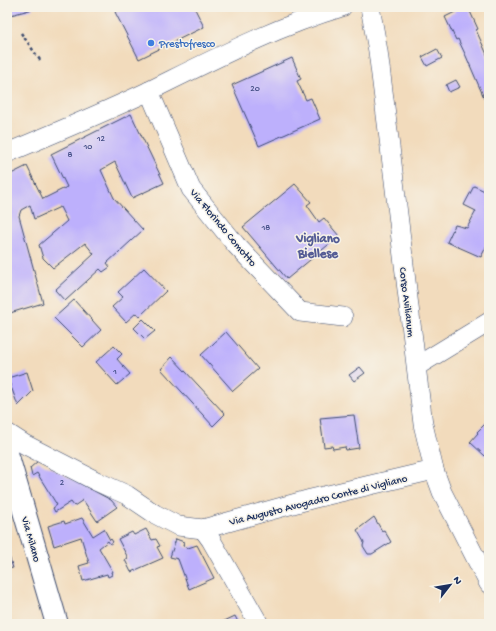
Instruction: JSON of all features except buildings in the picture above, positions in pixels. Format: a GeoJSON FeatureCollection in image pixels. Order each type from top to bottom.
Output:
{"type":"FeatureCollection","features":[{"type":"Feature","properties":{"kind":"main road","name":"Via Milano"},"geometry":{"type":"LineString","coordinates":[[7,453],[57,624]]}},
{"type":"Feature","properties":{"kind":"street"},"geometry":{"type":"LineString","coordinates":[[7,153],[149,91],[249,43],[320,14],[342,7]]}},
{"type":"Feature","properties":{"kind":"street","name":"Corso Avilianum"},"geometry":{"type":"LineString","coordinates":[[370,7],[378,51],[424,424],[434,470],[442,492],[486,574]]}},
{"type":"Feature","properties":{"kind":"street","name":"Via Florindo Comotto"},"geometry":{"type":"LineString","coordinates":[[149,91],[191,189],[236,245],[300,312],[343,317]]}},
{"type":"Feature","properties":{"kind":"street"},"geometry":{"type":"LineString","coordinates":[[417,366],[489,322]]}},
{"type":"Feature","properties":{"kind":"street","name":"Via Augusto Avogadro Conte di Vigliano"},"geometry":{"type":"LineString","coordinates":[[7,433],[24,444],[96,481],[127,495],[155,514],[178,526],[203,529],[311,499],[434,470]]}},
{"type":"Feature","properties":{"kind":"street"},"geometry":{"type":"LineString","coordinates":[[203,529],[211,540],[259,624]]}},
{"type":"Feature","properties":{"kind":"path"},"geometry":{"type":"LineString","coordinates":[[20,34],[40,60]]}},
{"type":"Feature","properties":{"kind":"place","name":"Prestofresco"},"geometry":{"type":"Point","coordinates":[151,43]}},
{"type":"Feature","properties":{"kind":"district","name":"Vigliano Biellese"},"geometry":{"type":"Point","coordinates":[318,244]}}]}
